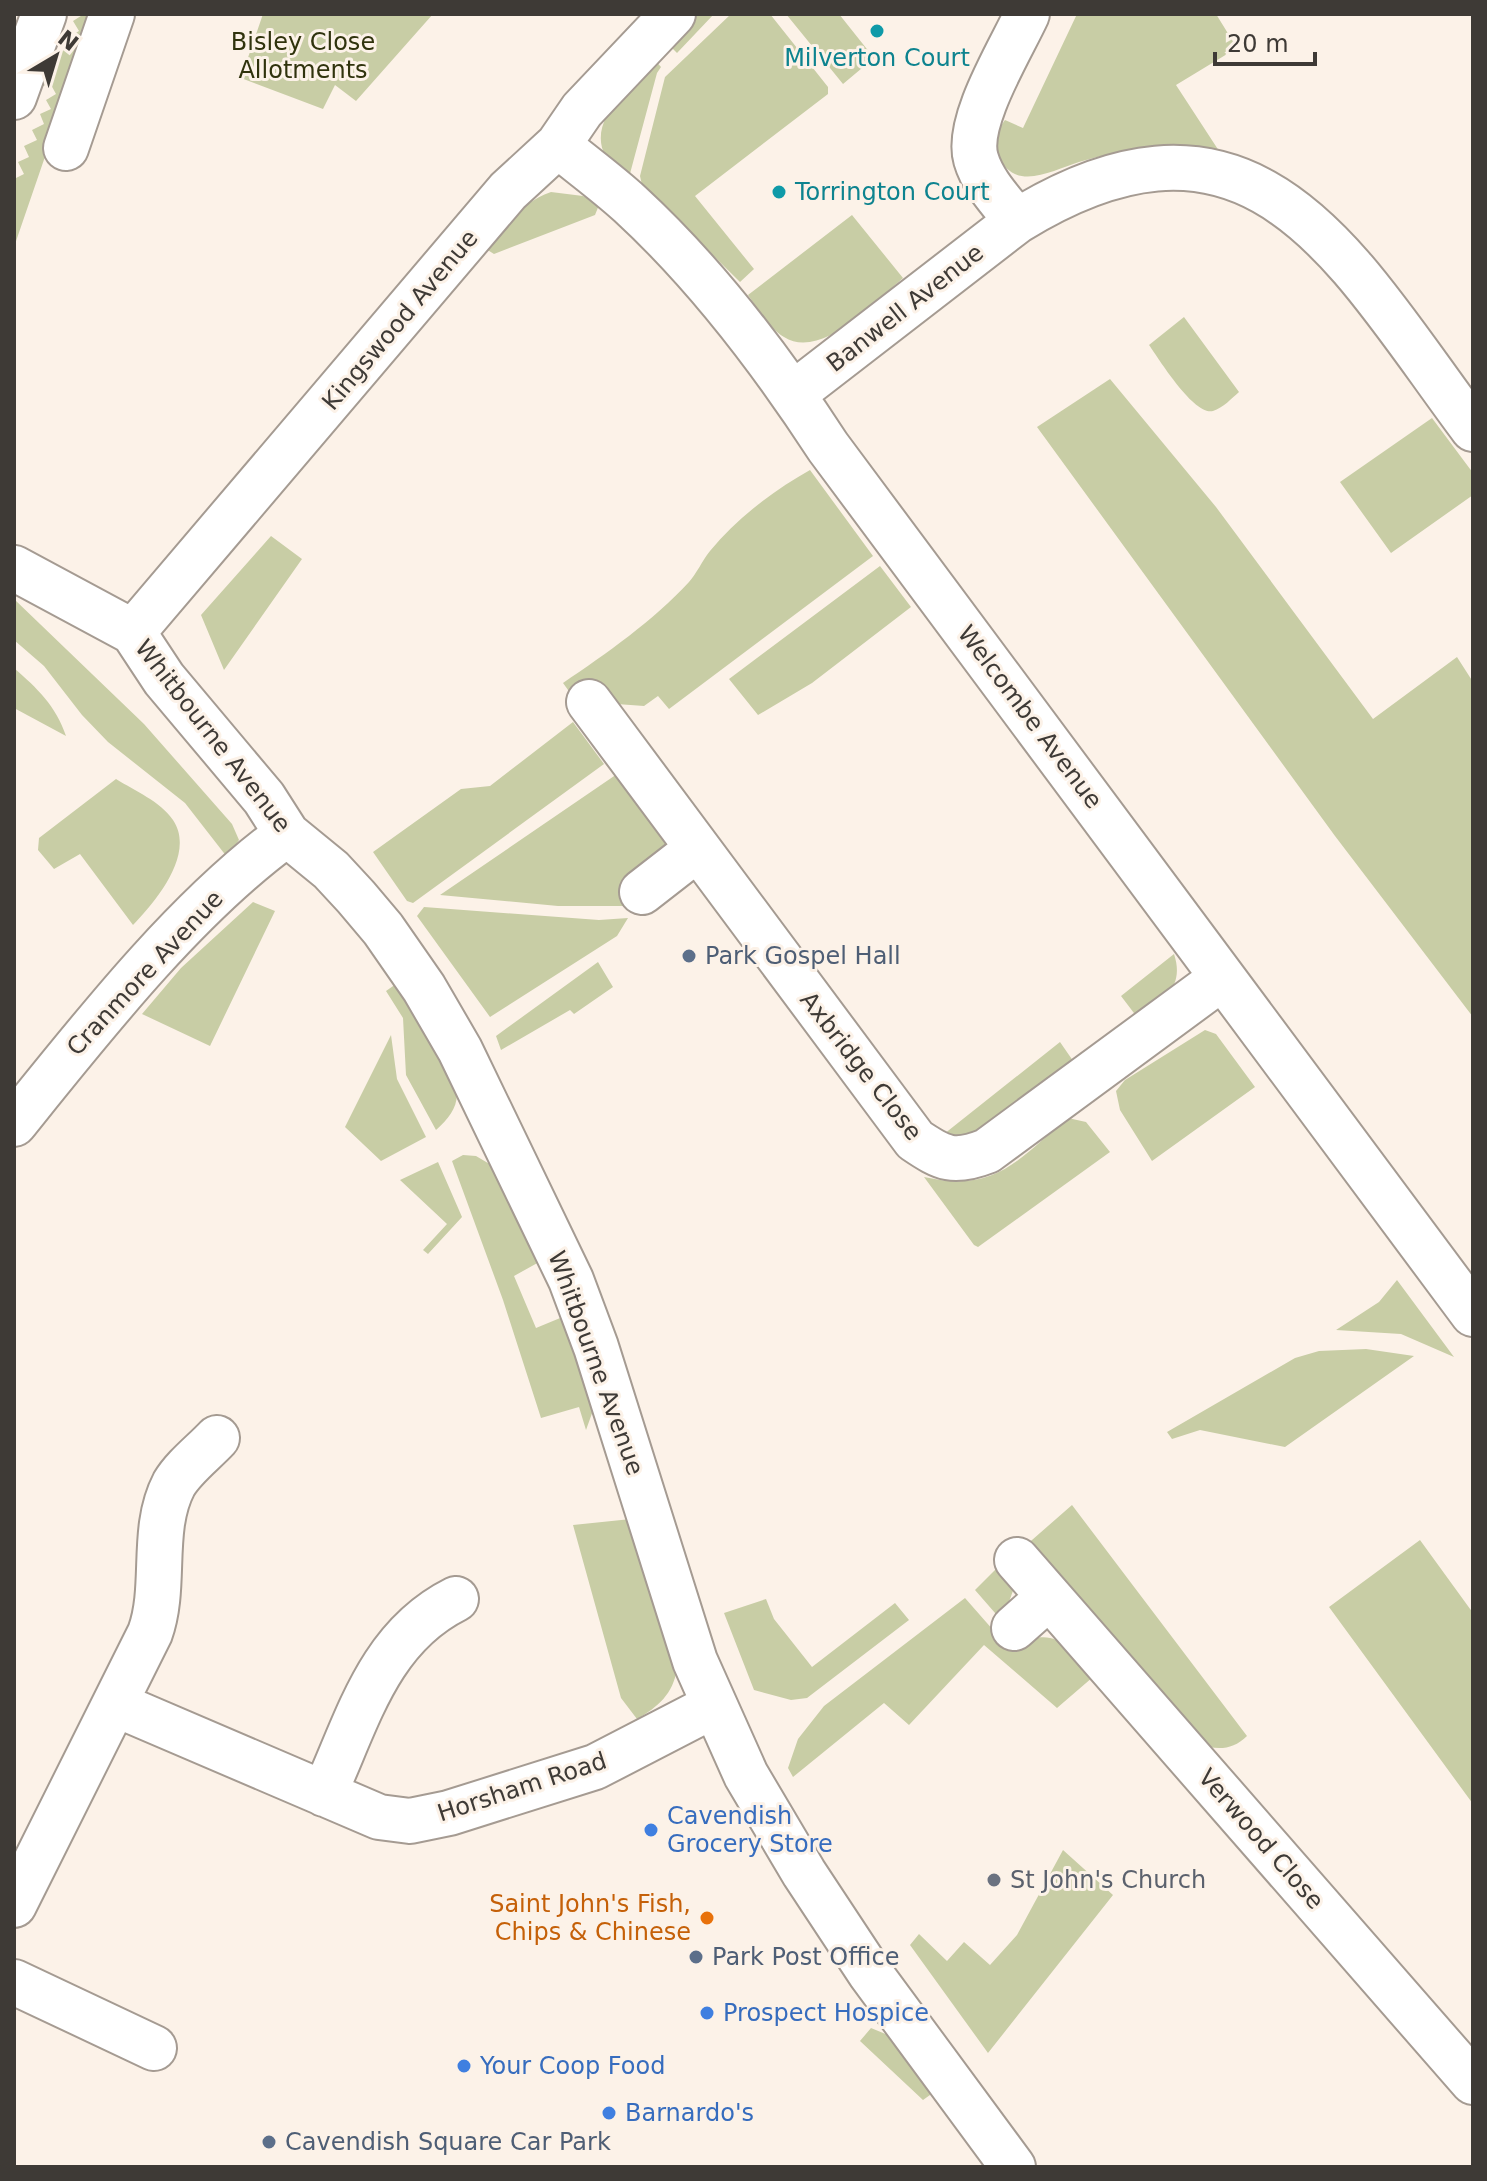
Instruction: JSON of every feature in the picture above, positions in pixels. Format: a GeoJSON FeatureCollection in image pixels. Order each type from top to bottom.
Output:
{"type":"FeatureCollection","features":[{"type":"Feature","properties":{"kind":"street"},"geometry":{"type":"LineString","coordinates":[[14,97],[44,14]]}},
{"type":"Feature","properties":{"kind":"street"},"geometry":{"type":"LineString","coordinates":[[66,148],[112,14]]}},
{"type":"Feature","properties":{"kind":"street","name":"Kingswood Avenue"},"geometry":{"type":"LineString","coordinates":[[133,632],[508,191],[558,145],[585,107],[673,14]]}},
{"type":"Feature","properties":{"kind":"street"},"geometry":{"type":"LineString","coordinates":[[1017,221],[984,177],[972,142],[980,116],[1027,14]]}},
{"type":"Feature","properties":{"kind":"street","name":"Welcombe Avenue"},"geometry":{"type":"LineString","coordinates":[[558,145],[632,206],[712,293],[793,394],[828,447],[1473,1314]]}},
{"type":"Feature","properties":{"kind":"street","name":"Banwell Avenue"},"geometry":{"type":"LineString","coordinates":[[793,394],[1017,221],[1079,187],[1146,170],[1211,173],[1266,191],[1312,225],[1351,263],[1473,429]]}},
{"type":"Feature","properties":{"kind":"street","name":"Whitbourne Avenue"},"geometry":{"type":"LineString","coordinates":[[14,568],[133,632],[164,679],[264,798],[287,834],[331,870],[383,929],[424,988],[495,1121],[571,1280],[596,1347],[695,1661],[757,1797],[824,1904],[1006,2164]]}},
{"type":"Feature","properties":{"kind":"street","name":"Axbridge Close"},"geometry":{"type":"LineString","coordinates":[[589,702],[696,850],[915,1140],[936,1155],[963,1161],[987,1151],[1222,978]]}},
{"type":"Feature","properties":{"kind":"street","name":"Cranmore Avenue"},"geometry":{"type":"LineString","coordinates":[[14,1124],[85,1034],[152,960],[233,878],[287,834]]}},
{"type":"Feature","properties":{"kind":"street"},"geometry":{"type":"LineString","coordinates":[[642,892],[696,850]]}},
{"type":"Feature","properties":{"kind":"street"},"geometry":{"type":"LineString","coordinates":[[14,1905],[152,1626],[166,1503],[176,1481],[217,1438]]}},
{"type":"Feature","properties":{"kind":"street","name":"Verwood Close"},"geometry":{"type":"LineString","coordinates":[[1017,1560],[1473,2082]]}},
{"type":"Feature","properties":{"kind":"street"},"geometry":{"type":"LineString","coordinates":[[1014,1628],[1049,1597]]}},
{"type":"Feature","properties":{"kind":"street"},"geometry":{"type":"LineString","coordinates":[[324,1794],[385,1660],[410,1630],[456,1599]]}},
{"type":"Feature","properties":{"kind":"street","name":"Horsham Road"},"geometry":{"type":"LineString","coordinates":[[115,1704],[379,1817],[410,1821],[595,1767],[713,1706]]}},
{"type":"Feature","properties":{"kind":"street"},"geometry":{"type":"LineString","coordinates":[[14,1982],[154,2048]]}},
{"type":"Feature","properties":{"kind":"green space"},"geometry":{"type":"Polygon","coordinates":[[[84,14],[94,14],[14,247],[14,179],[24,174],[18,162],[29,157],[24,146],[37,140],[32,130],[44,124],[40,114],[51,109],[46,100],[56,94],[50,83],[30,92],[41,62],[71,46],[67,38],[79,31],[73,21],[84,14]]]}},
{"type":"Feature","properties":{"kind":"green space","name":"Bisley Close Allotments"},"geometry":{"type":"Polygon","coordinates":[[[263,14],[433,14],[356,101],[335,85],[323,109],[241,78],[263,14]]]}},
{"type":"Feature","properties":{"kind":"green space"},"geometry":{"type":"Polygon","coordinates":[[[697,14],[714,14],[677,53],[669,45],[697,14]]]}},
{"type":"Feature","properties":{"kind":"green space"},"geometry":{"type":"Polygon","coordinates":[[[731,14],[770,14],[828,87],[828,94],[695,196],[754,269],[740,282],[642,185],[640,176],[665,77],[731,14]]]}},
{"type":"Feature","properties":{"kind":"green space"},"geometry":{"type":"Polygon","coordinates":[[[786,14],[839,14],[874,58],[843,84],[786,14]]]}},
{"type":"Feature","properties":{"kind":"green space"},"geometry":{"type":"Polygon","coordinates":[[[1077,14],[1216,14],[1237,48],[1176,85],[1221,154],[1174,148],[1138,149],[1034,176],[1013,173],[1005,166],[996,145],[1000,128],[1005,120],[1023,128],[1077,14]]]}},
{"type":"Feature","properties":{"kind":"green space"},"geometry":{"type":"Polygon","coordinates":[[[654,59],[661,67],[628,181],[606,157],[601,143],[602,130],[614,104],[654,59]]]}},
{"type":"Feature","properties":{"kind":"green space"},"geometry":{"type":"Polygon","coordinates":[[[551,192],[583,196],[599,205],[595,215],[494,254],[486,249],[523,208],[551,192]]]}},
{"type":"Feature","properties":{"kind":"green space"},"geometry":{"type":"Polygon","coordinates":[[[852,215],[903,278],[863,313],[831,335],[799,342],[784,337],[768,323],[748,295],[852,215]]]}},
{"type":"Feature","properties":{"kind":"green space"},"geometry":{"type":"Polygon","coordinates":[[[1184,317],[1239,392],[1213,411],[1196,405],[1187,396],[1149,345],[1184,317]]]}},
{"type":"Feature","properties":{"kind":"green space"},"geometry":{"type":"Polygon","coordinates":[[[1110,379],[1216,507],[1373,719],[1457,657],[1473,682],[1473,1017],[1335,836],[1037,427],[1110,379]]]}},
{"type":"Feature","properties":{"kind":"green space"},"geometry":{"type":"Polygon","coordinates":[[[1432,418],[1473,473],[1473,495],[1391,553],[1340,482],[1432,418]]]}},
{"type":"Feature","properties":{"kind":"green space"},"geometry":{"type":"Polygon","coordinates":[[[810,470],[873,556],[669,709],[658,696],[644,706],[576,701],[563,683],[660,610],[689,582],[710,551],[744,516],[810,470]]]}},
{"type":"Feature","properties":{"kind":"green space"},"geometry":{"type":"Polygon","coordinates":[[[271,536],[302,559],[224,670],[201,615],[271,536]]]}},
{"type":"Feature","properties":{"kind":"green space"},"geometry":{"type":"Polygon","coordinates":[[[880,566],[911,607],[812,683],[758,715],[729,679],[880,566]]]}},
{"type":"Feature","properties":{"kind":"green space"},"geometry":{"type":"Polygon","coordinates":[[[14,599],[144,724],[232,824],[239,840],[227,857],[185,803],[108,742],[82,715],[44,666],[14,640],[14,599]]]}},
{"type":"Feature","properties":{"kind":"green space"},"geometry":{"type":"Polygon","coordinates":[[[14,668],[45,698],[66,736],[14,708],[14,668]]]}},
{"type":"Feature","properties":{"kind":"green space"},"geometry":{"type":"Polygon","coordinates":[[[573,722],[604,764],[413,903],[407,901],[373,852],[461,789],[490,786],[573,722]]]}},
{"type":"Feature","properties":{"kind":"green space"},"geometry":{"type":"Polygon","coordinates":[[[620,772],[667,842],[641,906],[558,906],[440,895],[620,772]]]}},
{"type":"Feature","properties":{"kind":"green space"},"geometry":{"type":"Polygon","coordinates":[[[116,779],[161,807],[173,820],[179,833],[180,848],[170,877],[133,925],[80,854],[54,869],[38,850],[39,838],[116,779]]]}},
{"type":"Feature","properties":{"kind":"green space"},"geometry":{"type":"Polygon","coordinates":[[[253,902],[275,911],[210,1046],[142,1014],[181,968],[253,902]]]}},
{"type":"Feature","properties":{"kind":"green space"},"geometry":{"type":"Polygon","coordinates":[[[424,907],[599,920],[628,918],[617,936],[490,1017],[417,916],[424,907]]]}},
{"type":"Feature","properties":{"kind":"green space"},"geometry":{"type":"Polygon","coordinates":[[[1174,954],[1177,976],[1170,992],[1140,1021],[1121,996],[1174,954]]]}},
{"type":"Feature","properties":{"kind":"green space"},"geometry":{"type":"Polygon","coordinates":[[[598,962],[613,987],[574,1014],[570,1010],[501,1050],[496,1036],[598,962]]]}},
{"type":"Feature","properties":{"kind":"green space"},"geometry":{"type":"Polygon","coordinates":[[[396,984],[456,1086],[457,1099],[453,1110],[436,1130],[406,1075],[403,1018],[386,991],[396,984]]]}},
{"type":"Feature","properties":{"kind":"green space"},"geometry":{"type":"Polygon","coordinates":[[[1205,1030],[1216,1034],[1255,1087],[1152,1161],[1120,1110],[1116,1091],[1125,1080],[1205,1030]]]}},
{"type":"Feature","properties":{"kind":"green space"},"geometry":{"type":"Polygon","coordinates":[[[391,1035],[397,1079],[426,1137],[381,1161],[345,1127],[391,1035]]]}},
{"type":"Feature","properties":{"kind":"green space"},"geometry":{"type":"Polygon","coordinates":[[[1060,1042],[1078,1068],[983,1140],[939,1138],[1060,1042]]]}},
{"type":"Feature","properties":{"kind":"green space"},"geometry":{"type":"Polygon","coordinates":[[[1068,1118],[1086,1122],[1110,1152],[978,1247],[974,1245],[924,1177],[970,1181],[987,1177],[1019,1160],[1068,1118]]]}},
{"type":"Feature","properties":{"kind":"green space"},"geometry":{"type":"Polygon","coordinates":[[[463,1155],[476,1156],[498,1169],[541,1261],[514,1276],[536,1328],[565,1316],[595,1405],[586,1430],[579,1407],[541,1418],[503,1300],[452,1161],[463,1155]]]}},
{"type":"Feature","properties":{"kind":"green space"},"geometry":{"type":"Polygon","coordinates":[[[438,1162],[462,1217],[428,1254],[423,1250],[447,1224],[400,1180],[438,1162]]]}},
{"type":"Feature","properties":{"kind":"green space"},"geometry":{"type":"Polygon","coordinates":[[[1397,1280],[1454,1357],[1401,1334],[1336,1330],[1379,1302],[1397,1280]]]}},
{"type":"Feature","properties":{"kind":"green space"},"geometry":{"type":"Polygon","coordinates":[[[1366,1349],[1414,1356],[1285,1447],[1200,1430],[1172,1439],[1167,1432],[1295,1358],[1319,1351],[1366,1349]]]}},
{"type":"Feature","properties":{"kind":"green space"},"geometry":{"type":"Polygon","coordinates":[[[1072,1505],[1247,1736],[1241,1741],[1224,1748],[1198,1744],[1024,1547],[1072,1505]]]}},
{"type":"Feature","properties":{"kind":"green space"},"geometry":{"type":"Polygon","coordinates":[[[631,1519],[677,1669],[672,1686],[663,1699],[637,1719],[621,1698],[573,1525],[631,1519]]]}},
{"type":"Feature","properties":{"kind":"green space"},"geometry":{"type":"Polygon","coordinates":[[[1420,1540],[1473,1613],[1473,1804],[1329,1607],[1420,1540]]]}},
{"type":"Feature","properties":{"kind":"green space"},"geometry":{"type":"Polygon","coordinates":[[[1002,1563],[1014,1588],[1002,1621],[975,1590],[1002,1563]]]}},
{"type":"Feature","properties":{"kind":"green space"},"geometry":{"type":"Polygon","coordinates":[[[965,1598],[1008,1647],[1037,1638],[1057,1640],[1093,1677],[1057,1708],[984,1645],[909,1725],[884,1703],[793,1777],[788,1768],[798,1739],[824,1706],[965,1598]]]}},
{"type":"Feature","properties":{"kind":"green space"},"geometry":{"type":"Polygon","coordinates":[[[766,1599],[774,1619],[812,1667],[895,1603],[909,1620],[807,1698],[791,1700],[754,1690],[724,1613],[766,1599]]]}},
{"type":"Feature","properties":{"kind":"green space"},"geometry":{"type":"Polygon","coordinates":[[[1063,1850],[1113,1895],[988,2053],[910,1945],[919,1934],[947,1961],[964,1942],[990,1965],[1017,1935],[1063,1850]]]}},
{"type":"Feature","properties":{"kind":"green space"},"geometry":{"type":"Polygon","coordinates":[[[871,2028],[900,2040],[937,2090],[923,2100],[860,2041],[871,2028]]]}},
{"type":"Feature","properties":{"kind":"place","name":"Milverton Court"},"geometry":{"type":"Point","coordinates":[877,31]}},
{"type":"Feature","properties":{"kind":"place","name":"Torrington Court"},"geometry":{"type":"Point","coordinates":[779,192]}},
{"type":"Feature","properties":{"kind":"place","name":"Park Gospel Hall"},"geometry":{"type":"Point","coordinates":[689,956]}},
{"type":"Feature","properties":{"kind":"place","name":"Cavendish Grocery Store"},"geometry":{"type":"Point","coordinates":[651,1830]}},
{"type":"Feature","properties":{"kind":"place","name":"St John's Church"},"geometry":{"type":"Point","coordinates":[994,1880]}},
{"type":"Feature","properties":{"kind":"place","name":"Saint John's Fish, Chips & Chinese"},"geometry":{"type":"Point","coordinates":[707,1918]}},
{"type":"Feature","properties":{"kind":"place","name":"Park Post Office"},"geometry":{"type":"Point","coordinates":[696,1957]}},
{"type":"Feature","properties":{"kind":"place","name":"Prospect Hospice"},"geometry":{"type":"Point","coordinates":[707,2013]}},
{"type":"Feature","properties":{"kind":"place","name":"Your Coop Food"},"geometry":{"type":"Point","coordinates":[464,2066]}},
{"type":"Feature","properties":{"kind":"place","name":"Barnardo's"},"geometry":{"type":"Point","coordinates":[609,2113]}},
{"type":"Feature","properties":{"kind":"place","name":"Cavendish Square Car Park"},"geometry":{"type":"Point","coordinates":[269,2142]}}]}
